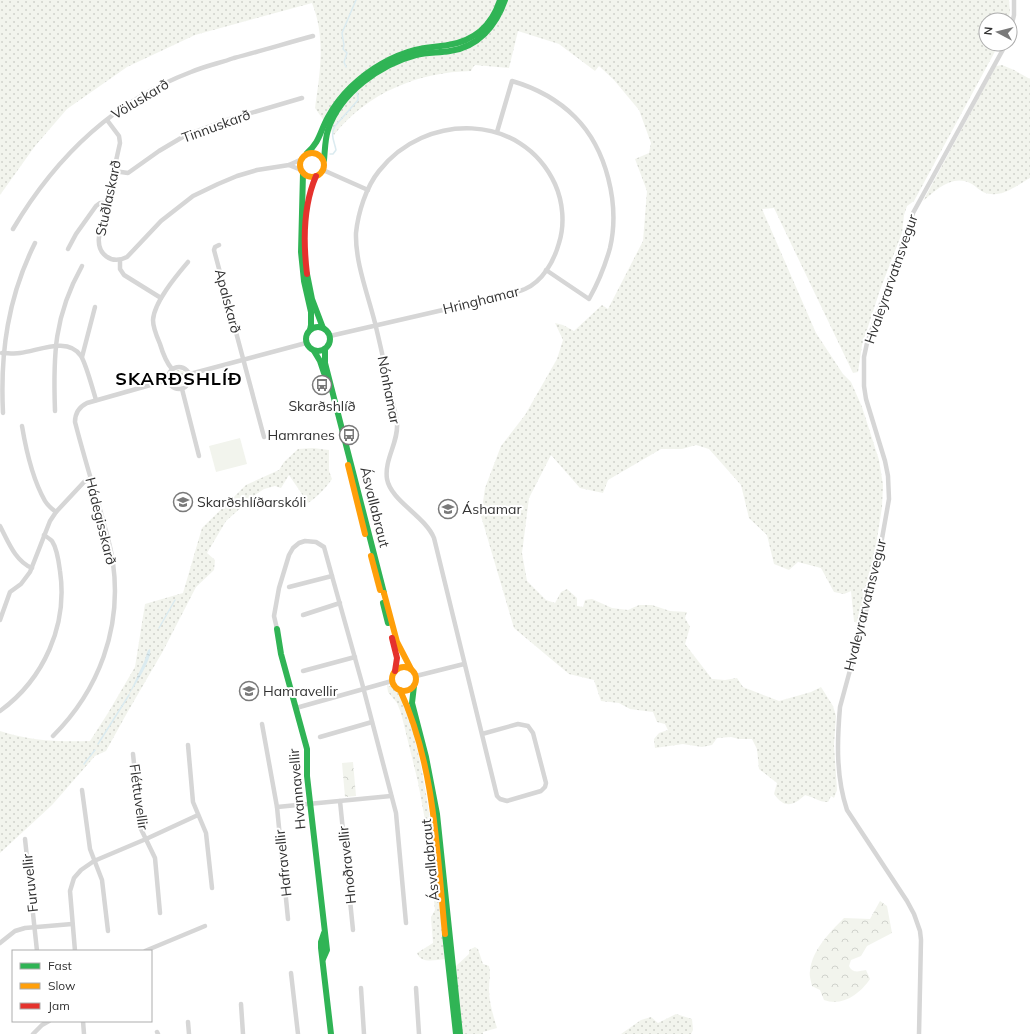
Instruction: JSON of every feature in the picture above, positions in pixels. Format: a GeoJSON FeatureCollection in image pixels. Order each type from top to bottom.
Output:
{"type":"FeatureCollection","features":[{"type":"Feature","properties":{"kind":"main road"},"geometry":{"type":"LineString","coordinates":[[500,0],[490,21],[480,32],[468,39],[455,44],[425,48],[404,53],[369,71],[354,84],[336,105],[316,147],[300,160],[303,192],[301,257],[312,322],[310,330],[306,336],[306,342],[314,351],[318,352],[325,349],[330,343],[330,336],[323,328],[316,311],[308,279],[305,243],[308,194],[311,184],[316,176],[323,170],[326,140],[332,122],[343,104],[358,87],[380,70],[407,58],[423,54],[456,50],[470,44],[482,36],[488,31],[500,12],[505,0]]}},
{"type":"Feature","properties":{"kind":"main road"},"geometry":{"type":"LineString","coordinates":[[307,153],[315,152],[324,160]]}},
{"type":"Feature","properties":{"kind":"main road"},"geometry":{"type":"LineString","coordinates":[[302,172],[309,176],[316,176]]}},
{"type":"Feature","properties":{"kind":"main road"},"geometry":{"type":"LineString","coordinates":[[310,330],[316,327],[323,328]]}},
{"type":"Feature","properties":{"kind":"main road","name":"Ásvallabraut"},"geometry":{"type":"LineString","coordinates":[[325,349],[325,363],[397,642],[411,669]]}},
{"type":"Feature","properties":{"kind":"main road","name":"Ásvallabraut"},"geometry":{"type":"LineString","coordinates":[[314,351],[320,361],[326,379],[396,654],[395,671]]}},
{"type":"Feature","properties":{"kind":"main road","name":"Hvannavellir"},"geometry":{"type":"LineString","coordinates":[[276,625],[281,654],[307,749],[307,772],[310,804],[327,950],[323,959],[331,1034]]}},
{"type":"Feature","properties":{"kind":"main road"},"geometry":{"type":"LineString","coordinates":[[402,667],[411,669],[416,676],[414,686],[407,691],[400,690],[392,681],[395,671],[402,667]]}},
{"type":"Feature","properties":{"kind":"main road","name":"Ásvallabraut"},"geometry":{"type":"LineString","coordinates":[[414,686],[412,703],[431,778],[440,834],[460,1034]]}},
{"type":"Feature","properties":{"kind":"main road","name":"Ásvallabraut"},"geometry":{"type":"LineString","coordinates":[[400,690],[408,705],[428,786],[433,818],[456,1034]]}},
{"type":"Feature","properties":{"kind":"street"},"geometry":{"type":"LineString","coordinates":[[1014,0],[1014,12]]}},
{"type":"Feature","properties":{"kind":"street","name":"Völuskarð"},"geometry":{"type":"LineString","coordinates":[[13,229],[27,205],[54,169],[83,139],[128,104],[148,92],[191,72],[313,36]]}},
{"type":"Feature","properties":{"kind":"street","name":"Hvaleyrarvatnsvegur"},"geometry":{"type":"LineString","coordinates":[[920,1034],[922,952],[920,931],[914,914],[847,810],[842,794],[838,769],[838,727],[840,707],[875,578],[889,499],[888,476],[885,461],[866,399],[864,386],[864,357],[871,330],[913,213],[1002,52]]}},
{"type":"Feature","properties":{"kind":"street"},"geometry":{"type":"LineString","coordinates":[[497,132],[512,81],[532,87],[544,93],[576,117],[588,132],[605,164],[613,206],[613,228],[605,264],[589,299],[546,270]]}},
{"type":"Feature","properties":{"kind":"street","name":"Tinnuskarð"},"geometry":{"type":"LineString","coordinates":[[114,171],[128,173],[186,135],[205,127],[302,98]]}},
{"type":"Feature","properties":{"kind":"street","name":"Stuðlaskarð"},"geometry":{"type":"LineString","coordinates":[[106,120],[120,139],[99,244],[103,253],[108,258],[120,260]]}},
{"type":"Feature","properties":{"kind":"street","name":"Hringhamar"},"geometry":{"type":"LineString","coordinates":[[330,336],[376,326],[508,295],[534,283],[546,270],[555,255],[562,235],[563,214],[559,192],[550,173],[536,154],[518,141],[497,132],[480,129],[461,129],[435,133],[422,137],[410,143],[387,161],[373,179],[368,190],[356,233],[356,250],[376,326]]}},
{"type":"Feature","properties":{"kind":"street"},"geometry":{"type":"LineString","coordinates":[[161,298],[124,275],[120,269],[120,260],[130,254],[161,221],[193,196],[237,176],[268,168],[289,165],[300,160]]}},
{"type":"Feature","properties":{"kind":"street"},"geometry":{"type":"LineString","coordinates":[[289,165],[302,172]]}},
{"type":"Feature","properties":{"kind":"street"},"geometry":{"type":"LineString","coordinates":[[323,170],[368,190]]}},
{"type":"Feature","properties":{"kind":"street"},"geometry":{"type":"LineString","coordinates":[[68,249],[76,234],[96,206],[100,203],[107,203]]}},
{"type":"Feature","properties":{"kind":"street"},"geometry":{"type":"LineString","coordinates":[[3,413],[1,384],[2,353],[6,325],[22,269],[35,243]]}},
{"type":"Feature","properties":{"kind":"street","name":"Apalskarð"},"geometry":{"type":"LineString","coordinates":[[219,245],[215,247],[214,250],[243,359]]}},
{"type":"Feature","properties":{"kind":"street"},"geometry":{"type":"LineString","coordinates":[[172,369],[163,355],[154,324],[154,315],[161,298],[170,283],[188,262]]}},
{"type":"Feature","properties":{"kind":"street"},"geometry":{"type":"LineString","coordinates":[[55,411],[55,346],[59,324],[66,300],[82,266]]}},
{"type":"Feature","properties":{"kind":"street"},"geometry":{"type":"LineString","coordinates":[[82,357],[95,307]]}},
{"type":"Feature","properties":{"kind":"street","name":"Nónhamar"},"geometry":{"type":"LineString","coordinates":[[376,326],[397,425],[397,433],[386,474],[390,488],[429,528],[434,538],[464,664]]}},
{"type":"Feature","properties":{"kind":"street"},"geometry":{"type":"LineString","coordinates":[[190,374],[306,342]]}},
{"type":"Feature","properties":{"kind":"street"},"geometry":{"type":"LineString","coordinates":[[2,353],[18,354],[55,346],[63,346],[77,351],[82,357],[96,400]]}},
{"type":"Feature","properties":{"kind":"street"},"geometry":{"type":"LineString","coordinates":[[243,359],[264,437]]}},
{"type":"Feature","properties":{"kind":"street"},"geometry":{"type":"LineString","coordinates":[[177,367],[182,367],[190,374],[190,382],[182,389],[173,388],[168,380],[168,374],[172,369],[177,367]]}},
{"type":"Feature","properties":{"kind":"street","name":"Hádegisskarð"},"geometry":{"type":"LineString","coordinates":[[53,736],[71,717],[92,684],[105,654],[113,623],[115,599],[113,562],[108,537],[75,419],[76,413],[80,407],[86,403],[168,380]]}},
{"type":"Feature","properties":{"kind":"street"},"geometry":{"type":"LineString","coordinates":[[182,389],[199,456]]}},
{"type":"Feature","properties":{"kind":"street"},"geometry":{"type":"LineString","coordinates":[[22,426],[24,441],[35,478],[45,502],[56,512]]}},
{"type":"Feature","properties":{"kind":"street"},"geometry":{"type":"LineString","coordinates":[[0,620],[10,592],[24,580],[32,568],[50,521],[56,512],[84,482],[91,478]]}},
{"type":"Feature","properties":{"kind":"street"},"geometry":{"type":"LineString","coordinates":[[0,526],[16,556],[23,563],[32,568]]}},
{"type":"Feature","properties":{"kind":"street"},"geometry":{"type":"LineString","coordinates":[[0,711],[19,695],[36,673],[48,653],[56,632],[61,607],[60,574],[52,541],[44,535]]}},
{"type":"Feature","properties":{"kind":"street"},"geometry":{"type":"LineString","coordinates":[[276,625],[275,610],[278,588],[289,555],[296,545],[302,541],[309,540],[316,542],[324,548],[364,689],[396,813],[406,923]]}},
{"type":"Feature","properties":{"kind":"street"},"geometry":{"type":"LineString","coordinates":[[289,587],[332,576]]}},
{"type":"Feature","properties":{"kind":"street"},"geometry":{"type":"LineString","coordinates":[[303,615],[340,603]]}},
{"type":"Feature","properties":{"kind":"street"},"geometry":{"type":"LineString","coordinates":[[303,671],[355,657]]}},
{"type":"Feature","properties":{"kind":"street"},"geometry":{"type":"LineString","coordinates":[[416,676],[464,664],[482,734],[498,796],[500,799],[507,801],[544,790],[546,783],[542,766],[533,733],[528,726],[518,724],[482,734]]}},
{"type":"Feature","properties":{"kind":"street"},"geometry":{"type":"LineString","coordinates":[[296,708],[392,681]]}},
{"type":"Feature","properties":{"kind":"street"},"geometry":{"type":"LineString","coordinates":[[320,737],[372,722]]}},
{"type":"Feature","properties":{"kind":"street","name":"Hafravellir"},"geometry":{"type":"LineString","coordinates":[[262,724],[277,807],[288,919]]}},
{"type":"Feature","properties":{"kind":"street"},"geometry":{"type":"LineString","coordinates":[[188,745],[193,802],[206,834],[212,888]]}},
{"type":"Feature","properties":{"kind":"street","name":"Fléttuvellir"},"geometry":{"type":"LineString","coordinates":[[133,754],[142,829],[155,858],[160,913]]}},
{"type":"Feature","properties":{"kind":"street"},"geometry":{"type":"LineString","coordinates":[[82,790],[90,849],[102,880],[108,931]]}},
{"type":"Feature","properties":{"kind":"street"},"geometry":{"type":"LineString","coordinates":[[277,807],[391,796]]}},
{"type":"Feature","properties":{"kind":"street","name":"Hnoðravellir"},"geometry":{"type":"LineString","coordinates":[[340,801],[353,930]]}},
{"type":"Feature","properties":{"kind":"street","name":"Fléttuvellir"},"geometry":{"type":"LineString","coordinates":[[75,950],[70,901],[71,884],[81,870],[94,861],[198,815]]}},
{"type":"Feature","properties":{"kind":"street","name":"Furuvellir"},"geometry":{"type":"LineString","coordinates":[[25,839],[37,950]]}},
{"type":"Feature","properties":{"kind":"street","name":"Furuvellir"},"geometry":{"type":"LineString","coordinates":[[0,943],[15,931],[34,927],[72,924]]}},
{"type":"Feature","properties":{"kind":"street"},"geometry":{"type":"LineString","coordinates":[[147,950],[205,926]]}},
{"type":"Feature","properties":{"kind":"street"},"geometry":{"type":"LineString","coordinates":[[291,973],[298,1034]]}},
{"type":"Feature","properties":{"kind":"street"},"geometry":{"type":"LineString","coordinates":[[361,988],[364,1034]]}},
{"type":"Feature","properties":{"kind":"street"},"geometry":{"type":"LineString","coordinates":[[416,988],[418,1034]]}},
{"type":"Feature","properties":{"kind":"street"},"geometry":{"type":"LineString","coordinates":[[241,1004],[243,1034]]}},
{"type":"Feature","properties":{"kind":"street"},"geometry":{"type":"LineString","coordinates":[[33,1034],[47,1022]]}},
{"type":"Feature","properties":{"kind":"street"},"geometry":{"type":"LineString","coordinates":[[83,1022],[84,1034]]}},
{"type":"Feature","properties":{"kind":"street"},"geometry":{"type":"LineString","coordinates":[[188,1022],[189,1034]]}},
{"type":"Feature","properties":{"kind":"green space"},"geometry":{"type":"Polygon","coordinates":[[[0,0],[1009,0],[1010,12],[978,12],[978,52],[995,52],[914,201],[907,206],[904,215],[902,233],[880,290],[862,345],[858,372],[853,373],[774,208],[762,209],[816,333],[843,374],[851,382],[862,407],[879,460],[883,485],[882,507],[870,583],[859,625],[854,621],[851,591],[844,594],[834,592],[821,568],[798,562],[789,570],[774,564],[767,535],[749,518],[741,485],[709,449],[696,445],[682,449],[661,449],[608,480],[603,493],[580,488],[551,455],[529,498],[522,553],[527,581],[546,600],[555,603],[561,592],[567,589],[577,598],[577,606],[583,607],[585,600],[592,599],[612,608],[628,610],[639,605],[652,605],[670,611],[687,612],[685,618],[690,627],[685,644],[712,679],[725,680],[737,678],[743,687],[779,701],[811,692],[821,687],[833,706],[836,716],[834,745],[837,790],[834,798],[831,796],[828,802],[825,802],[805,795],[797,802],[785,804],[782,802],[774,794],[777,783],[759,769],[757,749],[752,739],[739,739],[731,737],[717,738],[712,745],[702,747],[683,744],[655,748],[654,739],[659,733],[668,730],[665,724],[657,722],[653,712],[630,709],[619,703],[601,701],[594,680],[569,674],[514,628],[481,516],[485,488],[501,446],[525,415],[557,359],[563,340],[555,323],[563,325],[574,331],[602,305],[608,309],[643,241],[647,191],[635,159],[649,153],[651,143],[639,110],[614,80],[599,66],[595,71],[559,44],[518,31],[509,68],[475,65],[471,71],[451,72],[413,81],[395,88],[362,107],[347,120],[334,135],[315,108],[321,55],[319,29],[312,3],[195,35],[127,67],[67,109],[35,146],[0,195],[0,0]]]}},
{"type":"Feature","properties":{"kind":"green space"},"geometry":{"type":"Polygon","coordinates":[[[1002,65],[1030,79],[1030,178],[1011,189],[996,194],[988,194],[972,184],[958,180],[945,184],[923,201],[996,66],[1002,65]]]}},
{"type":"Feature","properties":{"kind":"green space"},"geometry":{"type":"Polygon","coordinates":[[[179,370],[186,375],[187,378],[182,385],[179,386],[172,381],[171,378],[176,371],[179,370]]]}},
{"type":"Feature","properties":{"kind":"green space"},"geometry":{"type":"Polygon","coordinates":[[[240,438],[247,464],[216,472],[209,446],[240,438]]]}},
{"type":"Feature","properties":{"kind":"green space"},"geometry":{"type":"Polygon","coordinates":[[[313,448],[329,450],[329,471],[332,479],[329,483],[308,503],[289,475],[281,488],[275,486],[264,489],[255,495],[226,521],[207,553],[215,560],[214,570],[196,587],[163,651],[106,751],[95,756],[52,805],[0,853],[0,731],[22,737],[45,740],[90,741],[135,667],[145,604],[183,593],[202,528],[246,485],[279,470],[284,462],[298,449],[313,448]]]}},
{"type":"Feature","properties":{"kind":"green space"},"geometry":{"type":"Polygon","coordinates":[[[387,685],[397,692],[403,700],[409,713],[423,774],[434,853],[445,959],[425,960],[422,959],[417,953],[433,943],[431,917],[435,910],[425,820],[418,782],[401,713],[397,703],[388,692],[387,685]]]}},
{"type":"Feature","properties":{"kind":"green space"},"geometry":{"type":"Polygon","coordinates":[[[353,762],[356,796],[345,797],[342,763],[353,762]]]}},
{"type":"Feature","properties":{"kind":"green space"},"geometry":{"type":"Polygon","coordinates":[[[880,901],[887,906],[892,933],[867,946],[861,956],[851,960],[849,966],[854,971],[866,970],[870,979],[861,990],[850,998],[837,1002],[824,1000],[820,990],[812,986],[810,973],[811,963],[814,956],[822,942],[844,918],[870,919],[880,901]]]}},
{"type":"Feature","properties":{"kind":"green space"},"geometry":{"type":"Polygon","coordinates":[[[475,947],[478,949],[483,964],[489,966],[490,999],[497,1028],[483,1032],[483,1034],[462,1034],[456,966],[469,954],[469,950],[475,947]]]}},
{"type":"Feature","properties":{"kind":"green space"},"geometry":{"type":"Polygon","coordinates":[[[676,1014],[692,1019],[693,1030],[691,1034],[621,1034],[641,1020],[651,1017],[658,1023],[676,1014]]]}},
{"type":"Feature","properties":{"kind":"water"},"geometry":{"type":"Polygon","coordinates":[[[150,649],[149,659],[128,696],[148,650],[150,649]]]}},
{"type":"Feature","properties":{"kind":"waterway"},"geometry":{"type":"LineString","coordinates":[[346,67],[344,62],[347,53],[343,49],[344,45],[342,33],[356,0]]}},
{"type":"Feature","properties":{"kind":"waterway"},"geometry":{"type":"LineString","coordinates":[[330,154],[333,154],[336,150],[333,138],[335,126],[358,100],[357,93]]}},
{"type":"Feature","properties":{"kind":"waterway"},"geometry":{"type":"LineString","coordinates":[[159,628],[175,600]]}},
{"type":"Feature","properties":{"kind":"waterway"},"geometry":{"type":"LineString","coordinates":[[98,744],[129,695]]}},
{"type":"Feature","properties":{"kind":"waterway"},"geometry":{"type":"LineString","coordinates":[[84,764],[95,750]]}},
{"type":"Feature","properties":{"kind":"traffic: fast"},"geometry":{"type":"LineString","coordinates":[[307,153],[315,145],[328,117],[338,101],[358,80],[373,69],[398,56],[419,49],[457,43],[474,36],[487,24],[497,9],[500,0]]}},
{"type":"Feature","properties":{"kind":"traffic: fast"},"geometry":{"type":"LineString","coordinates":[[324,160],[327,133],[334,117],[342,104],[363,82],[389,65],[403,59],[420,54],[460,49],[469,45],[485,34],[491,27],[505,0]]}},
{"type":"Feature","properties":{"kind":"traffic: fast"},"geometry":{"type":"LineString","coordinates":[[303,173],[301,252],[304,281],[311,312],[310,330]]}},
{"type":"Feature","properties":{"kind":"traffic: fast"},"geometry":{"type":"LineString","coordinates":[[307,274],[312,299],[323,328]]}},
{"type":"Feature","properties":{"kind":"traffic: fast"},"geometry":{"type":"LineString","coordinates":[[318,327],[327,330],[330,339],[327,348],[318,351],[309,348],[306,339],[309,330],[318,327]]}},
{"type":"Feature","properties":{"kind":"traffic: fast"},"geometry":{"type":"LineString","coordinates":[[325,349],[325,363],[384,593]]}},
{"type":"Feature","properties":{"kind":"traffic: fast"},"geometry":{"type":"LineString","coordinates":[[314,351],[320,361],[324,373]]}},
{"type":"Feature","properties":{"kind":"traffic: fast"},"geometry":{"type":"LineString","coordinates":[[383,603],[388,623]]}},
{"type":"Feature","properties":{"kind":"traffic: fast"},"geometry":{"type":"LineString","coordinates":[[277,629],[281,654],[307,749],[307,776],[327,950],[323,959]]}},
{"type":"Feature","properties":{"kind":"traffic: fast"},"geometry":{"type":"LineString","coordinates":[[414,686],[412,703],[426,757],[437,814],[460,1034]]}},
{"type":"Feature","properties":{"kind":"traffic: fast"},"geometry":{"type":"LineString","coordinates":[[324,933],[321,948],[331,1034]]}},
{"type":"Feature","properties":{"kind":"traffic: fast"},"geometry":{"type":"LineString","coordinates":[[445,934],[456,1034]]}},
{"type":"Feature","properties":{"kind":"traffic: slow"},"geometry":{"type":"LineString","coordinates":[[312,153],[321,156],[324,165],[321,174],[312,177],[303,174],[300,165],[303,156],[312,153]]}},
{"type":"Feature","properties":{"kind":"traffic: slow"},"geometry":{"type":"LineString","coordinates":[[348,465],[365,534]]}},
{"type":"Feature","properties":{"kind":"traffic: slow"},"geometry":{"type":"LineString","coordinates":[[371,556],[380,590]]}},
{"type":"Feature","properties":{"kind":"traffic: slow"},"geometry":{"type":"LineString","coordinates":[[384,593],[397,642],[411,669]]}},
{"type":"Feature","properties":{"kind":"traffic: slow"},"geometry":{"type":"LineString","coordinates":[[404,667],[409,668],[415,674],[416,679],[415,684],[409,690],[404,691],[399,690],[393,684],[392,679],[393,674],[399,668],[404,667]]}},
{"type":"Feature","properties":{"kind":"traffic: slow"},"geometry":{"type":"LineString","coordinates":[[400,690],[412,719],[421,748],[428,779],[433,810],[445,934]]}},
{"type":"Feature","properties":{"kind":"traffic: jam"},"geometry":{"type":"LineString","coordinates":[[307,274],[305,249],[306,211],[316,176]]}},
{"type":"Feature","properties":{"kind":"traffic: jam"},"geometry":{"type":"LineString","coordinates":[[392,638],[397,658],[395,671]]}},
{"type":"Feature","properties":{"kind":"place","name":"Skarðshlíð"},"geometry":{"type":"Point","coordinates":[322,385]}},
{"type":"Feature","properties":{"kind":"place","name":"Hamranes"},"geometry":{"type":"Point","coordinates":[349,435]}},
{"type":"Feature","properties":{"kind":"place","name":"Skarðshlíðarskóli"},"geometry":{"type":"Point","coordinates":[183,502]}},
{"type":"Feature","properties":{"kind":"place","name":"Áshamar"},"geometry":{"type":"Point","coordinates":[448,509]}},
{"type":"Feature","properties":{"kind":"place","name":"Hamravellir"},"geometry":{"type":"Point","coordinates":[249,691]}},
{"type":"Feature","properties":{"kind":"district","name":"SKARÐSHLÍÐ"},"geometry":{"type":"Point","coordinates":[179,378]}}]}
